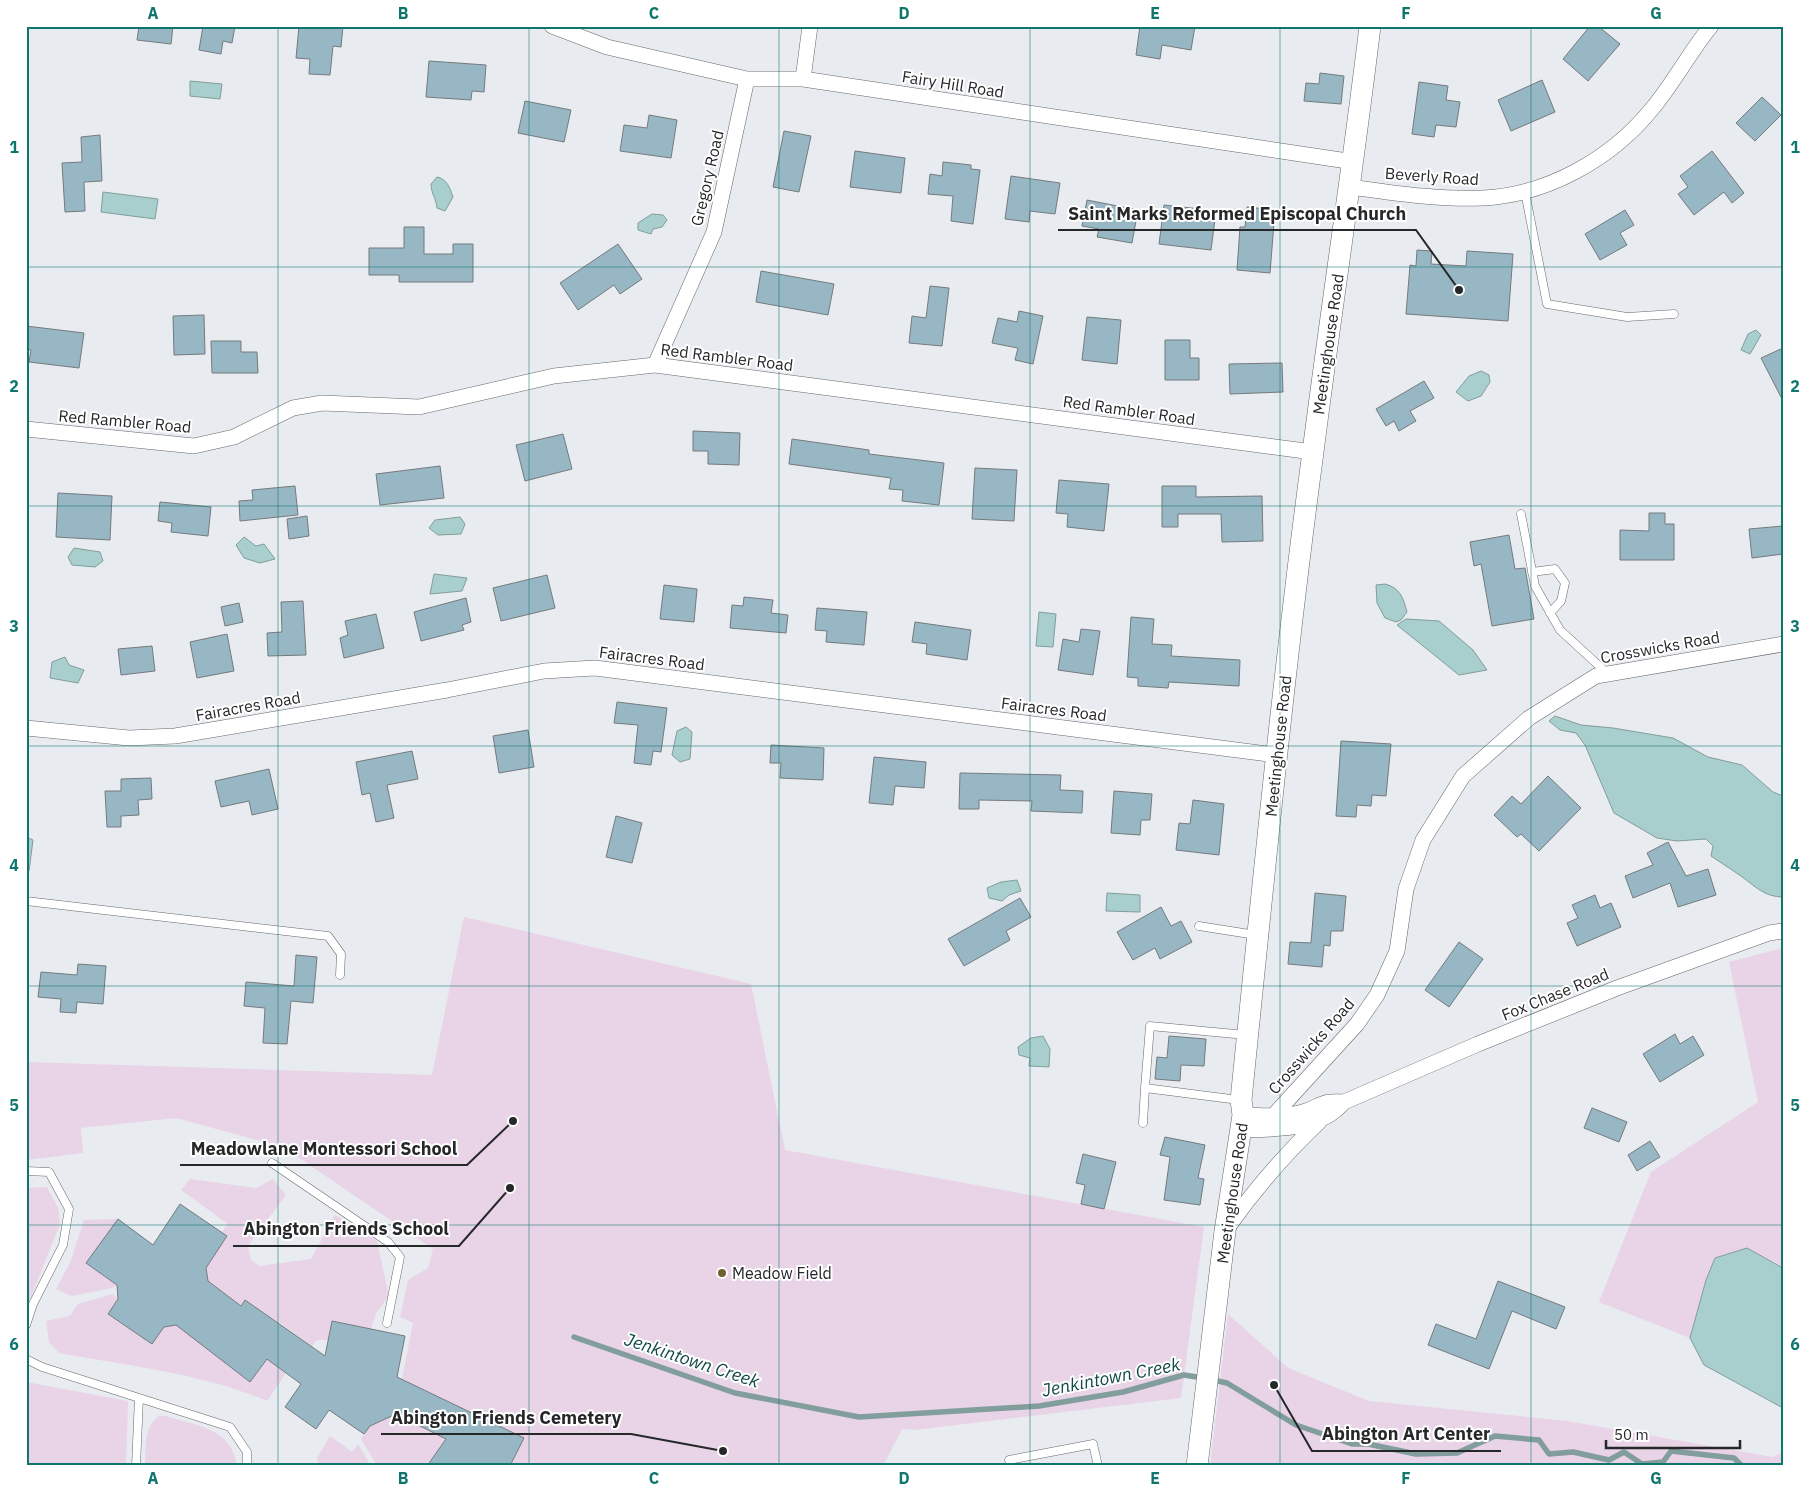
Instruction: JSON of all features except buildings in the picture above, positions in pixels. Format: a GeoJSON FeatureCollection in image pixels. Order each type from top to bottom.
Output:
{"type":"FeatureCollection","features":[{"type":"Feature","properties":{"kind":"street","name":"Fairy Hill Road"},"geometry":{"type":"LineString","coordinates":[[552,26],[608,47],[747,79],[802,79],[1354,162]]}},
{"type":"Feature","properties":{"kind":"street"},"geometry":{"type":"LineString","coordinates":[[802,79],[810,26]]}},
{"type":"Feature","properties":{"kind":"street","name":"Meetinghouse Road"},"geometry":{"type":"LineString","coordinates":[[1196,1458],[1242,1115],[1248,1035],[1276,755],[1312,452],[1354,162],[1370,26]]}},
{"type":"Feature","properties":{"kind":"street","name":"Beverly Road"},"geometry":{"type":"LineString","coordinates":[[1350,187],[1451,198],[1485,198],[1525,192],[1578,171],[1607,152],[1652,110],[1693,48],[1711,26]]}},
{"type":"Feature","properties":{"kind":"street","name":"Gregory Road"},"geometry":{"type":"LineString","coordinates":[[654,365],[714,232],[747,79]]}},
{"type":"Feature","properties":{"kind":"street","name":"Red Rambler Road"},"geometry":{"type":"LineString","coordinates":[[26,430],[194,446],[234,437],[293,408],[322,403],[419,407],[554,376],[654,365],[1312,452]]}},
{"type":"Feature","properties":{"kind":"street","name":"Crosswicks Road"},"geometry":{"type":"LineString","coordinates":[[1274,1115],[1357,1024],[1377,995],[1397,951],[1406,889],[1423,840],[1463,776],[1529,718],[1596,676],[1783,644]]}},
{"type":"Feature","properties":{"kind":"street","name":"Fairacres Road"},"geometry":{"type":"LineString","coordinates":[[26,728],[128,738],[175,736],[447,690],[544,671],[595,668],[1276,755]]}},
{"type":"Feature","properties":{"kind":"street","name":"Fox Chase Road"},"geometry":{"type":"LineString","coordinates":[[1242,1115],[1297,1127],[1322,1119],[1335,1113],[1344,1102],[1478,1044],[1608,992],[1769,933],[1783,931]]}},
{"type":"Feature","properties":{"kind":"street","name":"Fox Chase Road"},"geometry":{"type":"LineString","coordinates":[[1242,1115],[1274,1115],[1303,1112],[1328,1100],[1344,1102]]}},
{"type":"Feature","properties":{"kind":"street","name":"Fox Chase Road"},"geometry":{"type":"LineString","coordinates":[[1225,1231],[1254,1191],[1286,1153],[1322,1119]]}},
{"type":"Feature","properties":{"kind":"lane"},"geometry":{"type":"LineString","coordinates":[[1525,192],[1547,304],[1627,317],[1674,314]]}},
{"type":"Feature","properties":{"kind":"lane"},"geometry":{"type":"LineString","coordinates":[[1521,514],[1535,586],[1560,630],[1608,674]]}},
{"type":"Feature","properties":{"kind":"lane"},"geometry":{"type":"LineString","coordinates":[[1532,572],[1555,569],[1565,584],[1561,602],[1550,613]]}},
{"type":"Feature","properties":{"kind":"lane"},"geometry":{"type":"LineString","coordinates":[[26,901],[328,936],[341,954],[340,975]]}},
{"type":"Feature","properties":{"kind":"lane"},"geometry":{"type":"LineString","coordinates":[[1199,926],[1258,935]]}},
{"type":"Feature","properties":{"kind":"lane"},"geometry":{"type":"LineString","coordinates":[[1143,1123],[1150,1026],[1248,1035]]}},
{"type":"Feature","properties":{"kind":"lane"},"geometry":{"type":"LineString","coordinates":[[1145,1088],[1242,1115]]}},
{"type":"Feature","properties":{"kind":"lane"},"geometry":{"type":"LineString","coordinates":[[272,1163],[388,1242],[400,1258],[387,1323]]}},
{"type":"Feature","properties":{"kind":"lane"},"geometry":{"type":"LineString","coordinates":[[26,1171],[49,1172],[69,1209],[63,1245],[33,1304],[26,1325]]}},
{"type":"Feature","properties":{"kind":"lane"},"geometry":{"type":"LineString","coordinates":[[26,1359],[42,1366],[230,1428],[247,1452],[247,1466]]}},
{"type":"Feature","properties":{"kind":"lane"},"geometry":{"type":"LineString","coordinates":[[136,1466],[139,1398]]}},
{"type":"Feature","properties":{"kind":"lane"},"geometry":{"type":"LineString","coordinates":[[1011,1466],[1010,1460],[1093,1444],[1098,1466]]}},
{"type":"Feature","properties":{"kind":"shaded area"},"geometry":{"type":"Polygon","coordinates":[[[190,81],[222,84],[220,99],[190,96],[190,81]]]}},
{"type":"Feature","properties":{"kind":"shaded area"},"geometry":{"type":"Polygon","coordinates":[[[437,177],[446,182],[453,197],[445,211],[437,208],[432,190],[431,184],[437,177]]]}},
{"type":"Feature","properties":{"kind":"shaded area"},"geometry":{"type":"Polygon","coordinates":[[[103,192],[158,199],[155,219],[101,212],[103,192]]]}},
{"type":"Feature","properties":{"kind":"shaded area"},"geometry":{"type":"Polygon","coordinates":[[[652,214],[663,215],[667,220],[662,227],[653,229],[651,234],[638,230],[638,223],[652,214]]]}},
{"type":"Feature","properties":{"kind":"shaded area"},"geometry":{"type":"Polygon","coordinates":[[[1756,330],[1761,335],[1750,354],[1741,350],[1748,334],[1756,330]]]}},
{"type":"Feature","properties":{"kind":"shaded area"},"geometry":{"type":"Polygon","coordinates":[[[1481,371],[1489,375],[1490,382],[1481,396],[1468,401],[1456,392],[1469,376],[1481,371]]]}},
{"type":"Feature","properties":{"kind":"shaded area"},"geometry":{"type":"Polygon","coordinates":[[[460,517],[465,524],[461,534],[438,535],[429,528],[435,520],[460,517]]]}},
{"type":"Feature","properties":{"kind":"shaded area"},"geometry":{"type":"Polygon","coordinates":[[[244,537],[256,546],[264,544],[275,559],[260,563],[244,558],[236,545],[244,537]]]}},
{"type":"Feature","properties":{"kind":"shaded area"},"geometry":{"type":"Polygon","coordinates":[[[74,548],[100,552],[103,561],[95,567],[72,565],[68,557],[74,548]]]}},
{"type":"Feature","properties":{"kind":"shaded area"},"geometry":{"type":"Polygon","coordinates":[[[434,574],[467,578],[462,591],[430,594],[434,574]]]}},
{"type":"Feature","properties":{"kind":"shaded area"},"geometry":{"type":"Polygon","coordinates":[[[1385,584],[1397,591],[1406,607],[1407,612],[1401,620],[1396,622],[1385,618],[1377,603],[1376,585],[1385,584]]]}},
{"type":"Feature","properties":{"kind":"shaded area"},"geometry":{"type":"Polygon","coordinates":[[[1039,612],[1056,614],[1053,647],[1036,646],[1039,612]]]}},
{"type":"Feature","properties":{"kind":"shaded area"},"geometry":{"type":"Polygon","coordinates":[[[1406,619],[1439,621],[1473,650],[1487,670],[1459,675],[1397,625],[1406,619]]]}},
{"type":"Feature","properties":{"kind":"shaded area"},"geometry":{"type":"Polygon","coordinates":[[[65,657],[69,665],[84,670],[78,683],[50,678],[52,662],[65,657]]]}},
{"type":"Feature","properties":{"kind":"shaded area"},"geometry":{"type":"Polygon","coordinates":[[[1555,716],[1581,725],[1613,728],[1673,738],[1708,757],[1742,765],[1773,792],[1783,796],[1783,897],[1776,897],[1760,890],[1711,856],[1713,846],[1706,839],[1677,841],[1657,838],[1614,813],[1585,745],[1576,733],[1560,730],[1549,721],[1555,716]]]}},
{"type":"Feature","properties":{"kind":"shaded area"},"geometry":{"type":"Polygon","coordinates":[[[686,727],[692,732],[690,759],[680,762],[672,755],[677,731],[686,727]]]}},
{"type":"Feature","properties":{"kind":"shaded area"},"geometry":{"type":"Polygon","coordinates":[[[26,837],[33,840],[29,871],[26,872],[26,837]]]}},
{"type":"Feature","properties":{"kind":"shaded area"},"geometry":{"type":"Polygon","coordinates":[[[1017,880],[1021,891],[1009,895],[1002,901],[989,898],[987,888],[1001,882],[1017,880]]]}},
{"type":"Feature","properties":{"kind":"shaded area"},"geometry":{"type":"Polygon","coordinates":[[[1107,893],[1140,895],[1140,912],[1106,911],[1107,893]]]}},
{"type":"Feature","properties":{"kind":"shaded area"},"geometry":{"type":"Polygon","coordinates":[[[464,917],[751,984],[785,1150],[1204,1227],[1181,1398],[915,1430],[902,1429],[883,1466],[511,1466],[524,1438],[402,1379],[413,1323],[400,1317],[408,1280],[428,1268],[433,1249],[283,1147],[176,1118],[81,1128],[83,1153],[26,1160],[26,1062],[432,1075],[464,917]]]}},
{"type":"Feature","properties":{"kind":"shaded area"},"geometry":{"type":"Polygon","coordinates":[[[1783,948],[1783,1268],[1774,1261],[1715,1258],[1690,1338],[1599,1302],[1651,1172],[1758,1102],[1729,962],[1783,948]]]}},
{"type":"Feature","properties":{"kind":"shaded area"},"geometry":{"type":"Polygon","coordinates":[[[1043,1036],[1050,1049],[1049,1067],[1029,1066],[1030,1058],[1019,1055],[1018,1047],[1031,1038],[1043,1036]]]}},
{"type":"Feature","properties":{"kind":"shaded area"},"geometry":{"type":"Polygon","coordinates":[[[190,1179],[256,1188],[273,1179],[286,1195],[248,1246],[251,1260],[259,1266],[311,1259],[335,1215],[377,1241],[389,1296],[376,1313],[371,1329],[333,1321],[329,1340],[317,1340],[310,1349],[305,1345],[306,1342],[279,1322],[273,1330],[208,1281],[206,1268],[227,1236],[222,1232],[228,1224],[181,1190],[190,1179]]]}},
{"type":"Feature","properties":{"kind":"shaded area"},"geometry":{"type":"Polygon","coordinates":[[[47,1187],[58,1208],[60,1224],[26,1309],[26,1188],[47,1187]]]}},
{"type":"Feature","properties":{"kind":"shaded area"},"geometry":{"type":"Polygon","coordinates":[[[118,1219],[87,1263],[117,1285],[112,1288],[72,1296],[56,1289],[70,1263],[84,1220],[118,1219]]]}},
{"type":"Feature","properties":{"kind":"shaded area"},"geometry":{"type":"Polygon","coordinates":[[[1747,1248],[1783,1268],[1783,1408],[1704,1365],[1690,1338],[1706,1280],[1715,1258],[1747,1248]]]}},
{"type":"Feature","properties":{"kind":"shaded area"},"geometry":{"type":"Polygon","coordinates":[[[113,1294],[118,1299],[108,1315],[152,1344],[164,1327],[176,1325],[244,1345],[228,1366],[250,1381],[267,1359],[286,1373],[267,1401],[242,1391],[191,1377],[59,1353],[49,1342],[46,1321],[70,1316],[78,1304],[113,1294]]]}},
{"type":"Feature","properties":{"kind":"shaded area"},"geometry":{"type":"Polygon","coordinates":[[[1228,1314],[1288,1368],[1369,1401],[1567,1421],[1773,1457],[1783,1452],[1783,1466],[1210,1466],[1228,1314]]]}},
{"type":"Feature","properties":{"kind":"shaded area"},"geometry":{"type":"Polygon","coordinates":[[[26,1382],[128,1401],[126,1466],[26,1466],[26,1382]]]}},
{"type":"Feature","properties":{"kind":"shaded area"},"geometry":{"type":"Polygon","coordinates":[[[396,1414],[454,1442],[443,1443],[427,1466],[377,1466],[361,1439],[370,1426],[396,1414]]]}},
{"type":"Feature","properties":{"kind":"shaded area"},"geometry":{"type":"Polygon","coordinates":[[[159,1416],[166,1416],[201,1426],[221,1436],[234,1453],[237,1466],[145,1466],[148,1432],[150,1426],[159,1416]]]}},
{"type":"Feature","properties":{"kind":"shaded area"},"geometry":{"type":"Polygon","coordinates":[[[330,1436],[352,1452],[358,1444],[371,1466],[319,1466],[317,1458],[330,1436]]]}},
{"type":"Feature","properties":{"kind":"waterway","name":"Jenkintown Creek"},"geometry":{"type":"LineString","coordinates":[[574,1337],[735,1393],[859,1417],[1039,1406],[1123,1392],[1184,1375],[1203,1378]]}},
{"type":"Feature","properties":{"kind":"waterway","name":"Jenkintown Creek"},"geometry":{"type":"LineString","coordinates":[[1213,1380],[1227,1383],[1296,1425],[1352,1444],[1368,1444],[1416,1454],[1457,1453],[1495,1436],[1539,1440],[1549,1454],[1573,1452],[1609,1460],[1624,1452],[1642,1464],[1663,1462],[1671,1451],[1734,1458],[1742,1466]]}},
{"type":"Feature","properties":{"kind":"place","name":"Saint Marks Reformed Episcopal Church"},"geometry":{"type":"Point","coordinates":[1459,290]}},
{"type":"Feature","properties":{"kind":"place","name":"Meadowlane Montessori School"},"geometry":{"type":"Point","coordinates":[513,1121]}},
{"type":"Feature","properties":{"kind":"place","name":"Abington Friends School"},"geometry":{"type":"Point","coordinates":[510,1188]}},
{"type":"Feature","properties":{"kind":"place","name":"Meadow Field"},"geometry":{"type":"Point","coordinates":[722,1273]}},
{"type":"Feature","properties":{"kind":"place","name":"Abington Art Center"},"geometry":{"type":"Point","coordinates":[1274,1385]}},
{"type":"Feature","properties":{"kind":"place","name":"Abington Friends Cemetery"},"geometry":{"type":"Point","coordinates":[723,1451]}}]}
